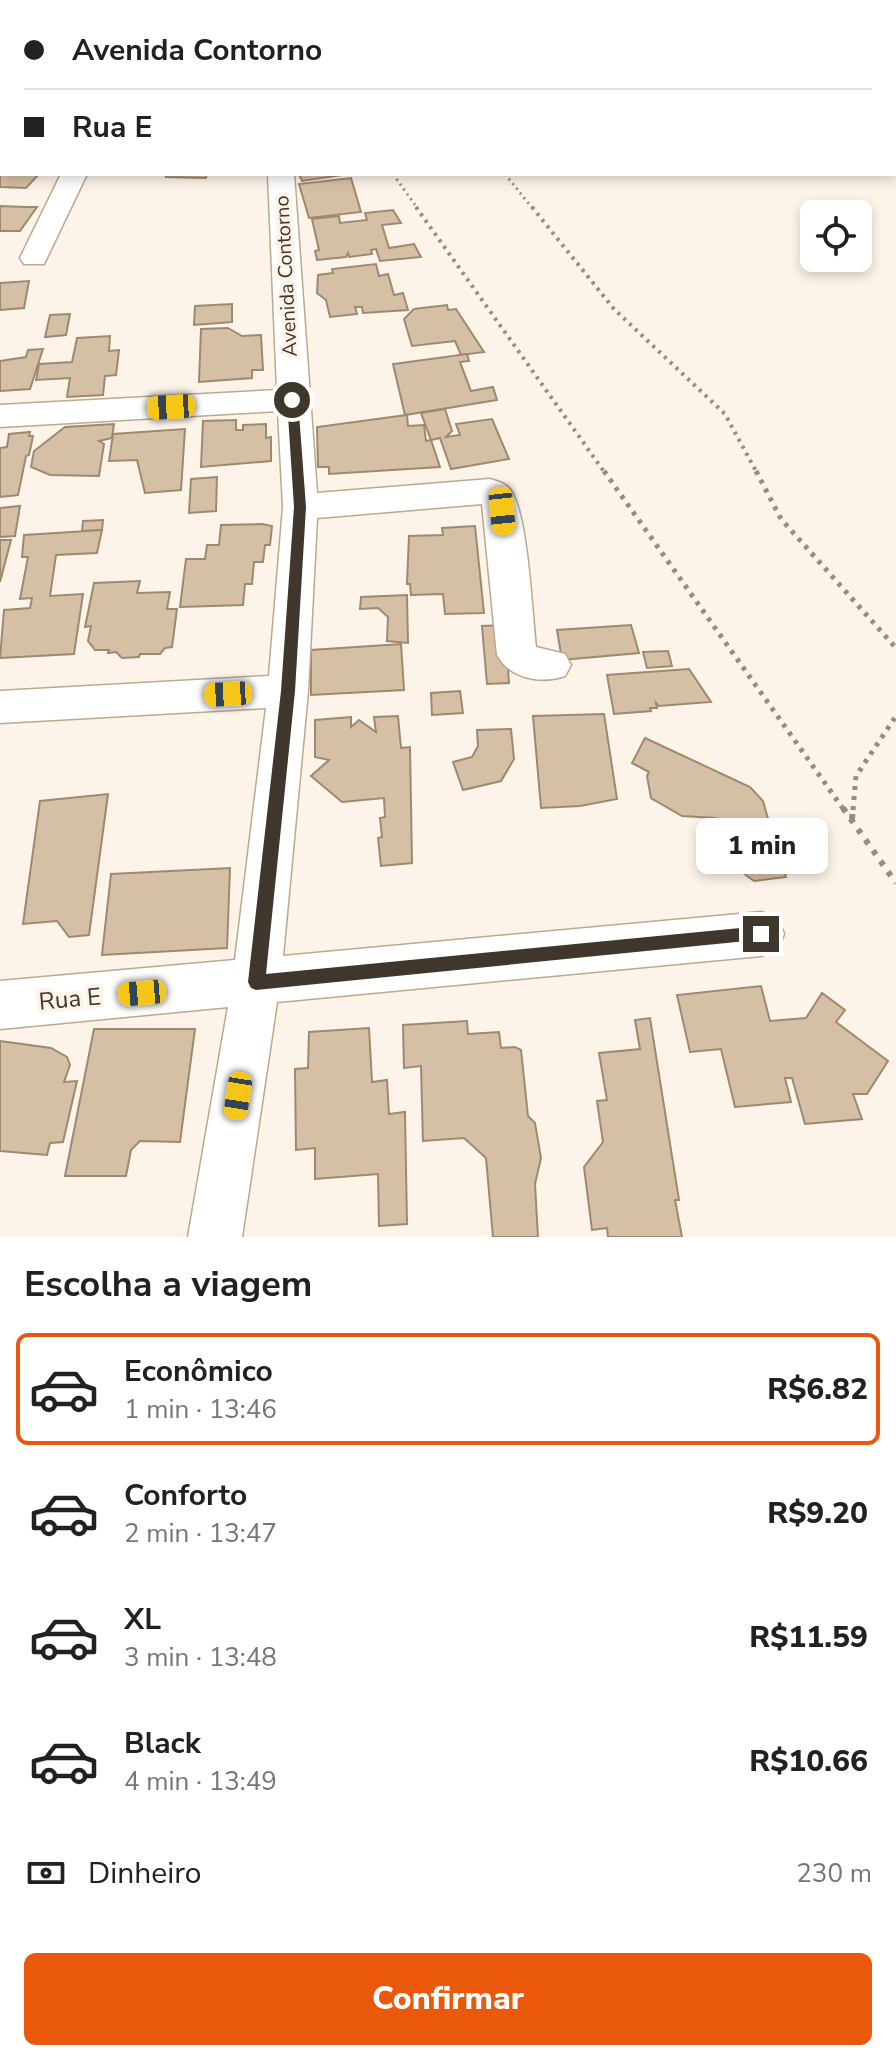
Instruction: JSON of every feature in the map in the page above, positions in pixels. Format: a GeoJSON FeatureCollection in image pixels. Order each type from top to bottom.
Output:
{"type":"FeatureCollection","features":[{"type":"Feature","properties":{"kind":"street"},"geometry":{"type":"LineString","coordinates":[[34,258],[73,176]]}},
{"type":"Feature","properties":{"kind":"street","name":"Avenida Contorno"},"geometry":{"type":"LineString","coordinates":[[215,1237],[256,982],[288,691],[300,507],[281,176]]}},
{"type":"Feature","properties":{"kind":"street"},"geometry":{"type":"LineString","coordinates":[[0,416],[292,400]]}},
{"type":"Feature","properties":{"kind":"street"},"geometry":{"type":"LineString","coordinates":[[300,507],[490,491],[497,496],[502,511],[517,655],[531,663],[551,665]]}},
{"type":"Feature","properties":{"kind":"street"},"geometry":{"type":"LineString","coordinates":[[0,707],[288,691]]}},
{"type":"Feature","properties":{"kind":"street","name":"Rua E"},"geometry":{"type":"LineString","coordinates":[[0,1005],[761,934]]}},
{"type":"Feature","properties":{"kind":"path"},"geometry":{"type":"LineString","coordinates":[[394,176],[896,883]]}},
{"type":"Feature","properties":{"kind":"path"},"geometry":{"type":"LineString","coordinates":[[507,176],[614,309],[725,414],[781,519],[896,648]]}},
{"type":"Feature","properties":{"kind":"path"},"geometry":{"type":"LineString","coordinates":[[852,820],[856,776],[895,721]]}},
{"type":"Feature","properties":{"kind":"building"},"geometry":{"type":"Polygon","coordinates":[[[0,176],[37,176],[26,188],[0,187],[0,176]]]}},
{"type":"Feature","properties":{"kind":"building"},"geometry":{"type":"Polygon","coordinates":[[[166,176],[206,176],[206,178],[166,176]]]}},
{"type":"Feature","properties":{"kind":"building"},"geometry":{"type":"Polygon","coordinates":[[[300,176],[336,176],[302,181],[300,176]]]}},
{"type":"Feature","properties":{"kind":"building"},"geometry":{"type":"Polygon","coordinates":[[[351,178],[361,212],[309,218],[299,184],[351,178]]]}},
{"type":"Feature","properties":{"kind":"building"},"geometry":{"type":"Polygon","coordinates":[[[0,206],[37,207],[20,231],[0,231],[0,206]]]}},
{"type":"Feature","properties":{"kind":"building"},"geometry":{"type":"Polygon","coordinates":[[[393,210],[401,223],[382,225],[389,248],[414,244],[421,257],[380,261],[376,249],[371,250],[372,254],[349,257],[348,253],[346,257],[317,260],[315,251],[319,250],[312,219],[339,216],[340,223],[367,220],[365,213],[393,210]]]}},
{"type":"Feature","properties":{"kind":"building"},"geometry":{"type":"Polygon","coordinates":[[[376,264],[379,276],[388,274],[394,295],[403,293],[408,310],[363,313],[362,307],[355,307],[357,314],[330,317],[326,300],[317,293],[318,275],[333,273],[332,269],[376,264]]]}},
{"type":"Feature","properties":{"kind":"building"},"geometry":{"type":"Polygon","coordinates":[[[29,281],[24,308],[0,310],[0,283],[29,281]]]}},
{"type":"Feature","properties":{"kind":"building"},"geometry":{"type":"Polygon","coordinates":[[[232,304],[232,322],[194,325],[195,306],[232,304]]]}},
{"type":"Feature","properties":{"kind":"building"},"geometry":{"type":"Polygon","coordinates":[[[447,305],[448,310],[456,309],[484,352],[461,355],[455,341],[412,346],[404,319],[414,309],[447,305]]]}},
{"type":"Feature","properties":{"kind":"building"},"geometry":{"type":"Polygon","coordinates":[[[70,314],[66,335],[45,337],[50,315],[70,314]]]}},
{"type":"Feature","properties":{"kind":"building"},"geometry":{"type":"Polygon","coordinates":[[[228,328],[242,336],[261,335],[263,370],[252,370],[252,378],[199,382],[201,329],[228,328]]]}},
{"type":"Feature","properties":{"kind":"building"},"geometry":{"type":"Polygon","coordinates":[[[110,336],[109,351],[119,350],[116,375],[105,376],[103,395],[67,397],[70,378],[36,380],[39,364],[72,362],[77,338],[110,336]]]}},
{"type":"Feature","properties":{"kind":"building"},"geometry":{"type":"Polygon","coordinates":[[[43,349],[30,389],[0,391],[0,361],[26,357],[28,350],[43,349]]]}},
{"type":"Feature","properties":{"kind":"building"},"geometry":{"type":"Polygon","coordinates":[[[467,354],[469,361],[460,362],[471,391],[493,387],[497,400],[405,415],[393,364],[467,354]]]}},
{"type":"Feature","properties":{"kind":"building"},"geometry":{"type":"Polygon","coordinates":[[[445,409],[452,431],[446,437],[460,435],[456,424],[492,419],[509,459],[451,469],[440,438],[431,440],[421,413],[445,409]]]}},
{"type":"Feature","properties":{"kind":"building"},"geometry":{"type":"Polygon","coordinates":[[[407,415],[408,426],[424,425],[426,441],[431,440],[440,467],[329,474],[329,467],[318,467],[317,427],[407,415]]]}},
{"type":"Feature","properties":{"kind":"building"},"geometry":{"type":"Polygon","coordinates":[[[236,420],[236,430],[243,430],[243,425],[266,424],[266,438],[271,437],[271,461],[201,467],[203,421],[236,420]]]}},
{"type":"Feature","properties":{"kind":"building"},"geometry":{"type":"Polygon","coordinates":[[[114,424],[112,438],[99,441],[104,444],[99,476],[50,475],[31,467],[34,451],[65,427],[114,424]]]}},
{"type":"Feature","properties":{"kind":"building"},"geometry":{"type":"Polygon","coordinates":[[[185,429],[181,490],[145,493],[137,460],[109,461],[113,434],[185,429]]]}},
{"type":"Feature","properties":{"kind":"building"},"geometry":{"type":"Polygon","coordinates":[[[30,432],[29,436],[33,436],[18,495],[0,497],[0,448],[7,447],[9,434],[30,432]]]}},
{"type":"Feature","properties":{"kind":"building"},"geometry":{"type":"Polygon","coordinates":[[[217,477],[216,511],[189,513],[191,479],[217,477]]]}},
{"type":"Feature","properties":{"kind":"building"},"geometry":{"type":"Polygon","coordinates":[[[20,506],[15,536],[0,537],[0,508],[20,506]]]}},
{"type":"Feature","properties":{"kind":"building"},"geometry":{"type":"Polygon","coordinates":[[[103,520],[102,530],[82,531],[83,521],[103,520]]]}},
{"type":"Feature","properties":{"kind":"building"},"geometry":{"type":"Polygon","coordinates":[[[221,525],[272,526],[270,545],[265,545],[263,562],[254,562],[252,584],[245,584],[243,605],[180,607],[186,559],[205,559],[207,545],[219,545],[221,525]]]}},
{"type":"Feature","properties":{"kind":"building"},"geometry":{"type":"Polygon","coordinates":[[[475,526],[484,613],[445,614],[443,594],[411,595],[410,584],[407,584],[409,536],[443,535],[442,528],[475,526]]]}},
{"type":"Feature","properties":{"kind":"building"},"geometry":{"type":"Polygon","coordinates":[[[102,530],[97,553],[56,555],[50,596],[83,594],[74,654],[0,658],[4,610],[30,608],[32,598],[20,599],[28,557],[22,557],[24,535],[102,530]]]}},
{"type":"Feature","properties":{"kind":"building"},"geometry":{"type":"Polygon","coordinates":[[[0,540],[11,540],[0,582],[0,540]]]}},
{"type":"Feature","properties":{"kind":"building"},"geometry":{"type":"Polygon","coordinates":[[[140,581],[137,593],[170,592],[167,609],[177,609],[172,647],[165,648],[160,654],[122,658],[116,652],[95,650],[88,641],[91,626],[85,627],[94,583],[140,581]]]}},
{"type":"Feature","properties":{"kind":"building"},"geometry":{"type":"Polygon","coordinates":[[[407,595],[408,643],[387,641],[388,617],[378,608],[360,609],[361,597],[407,595]]]}},
{"type":"Feature","properties":{"kind":"building"},"geometry":{"type":"Polygon","coordinates":[[[505,625],[509,683],[487,684],[482,626],[505,625]]]}},
{"type":"Feature","properties":{"kind":"building"},"geometry":{"type":"Polygon","coordinates":[[[631,625],[639,653],[562,660],[557,630],[631,625]]]}},
{"type":"Feature","properties":{"kind":"building"},"geometry":{"type":"Polygon","coordinates":[[[401,644],[404,690],[311,695],[311,650],[401,644]]]}},
{"type":"Feature","properties":{"kind":"building"},"geometry":{"type":"Polygon","coordinates":[[[668,651],[672,666],[647,668],[643,652],[668,651]]]}},
{"type":"Feature","properties":{"kind":"building"},"geometry":{"type":"Polygon","coordinates":[[[689,669],[711,702],[659,706],[656,703],[657,708],[650,708],[651,711],[614,714],[607,675],[689,669]]]}},
{"type":"Feature","properties":{"kind":"building"},"geometry":{"type":"Polygon","coordinates":[[[460,691],[463,713],[432,715],[431,693],[460,691]]]}},
{"type":"Feature","properties":{"kind":"building"},"geometry":{"type":"Polygon","coordinates":[[[604,714],[617,799],[580,806],[541,808],[533,716],[604,714]]]}},
{"type":"Feature","properties":{"kind":"building"},"geometry":{"type":"Polygon","coordinates":[[[398,716],[401,748],[410,747],[412,863],[381,866],[378,838],[382,837],[380,818],[385,817],[384,798],[342,802],[311,776],[329,760],[315,757],[315,720],[351,717],[351,727],[359,720],[376,732],[374,717],[398,716]]]}},
{"type":"Feature","properties":{"kind":"building"},"geometry":{"type":"Polygon","coordinates":[[[511,729],[514,759],[501,781],[463,790],[453,762],[472,757],[478,746],[477,730],[511,729]]]}},
{"type":"Feature","properties":{"kind":"building"},"geometry":{"type":"Polygon","coordinates":[[[645,738],[750,787],[763,801],[772,833],[788,832],[796,856],[780,858],[786,877],[754,881],[739,869],[731,839],[711,824],[715,818],[682,816],[651,798],[649,772],[632,763],[645,738]]]}},
{"type":"Feature","properties":{"kind":"building"},"geometry":{"type":"Polygon","coordinates":[[[108,794],[89,935],[69,937],[57,921],[23,924],[40,801],[108,794]]]}},
{"type":"Feature","properties":{"kind":"building"},"geometry":{"type":"Polygon","coordinates":[[[230,868],[227,948],[102,955],[111,874],[230,868]]]}},
{"type":"Feature","properties":{"kind":"building"},"geometry":{"type":"Polygon","coordinates":[[[761,986],[770,1021],[806,1018],[822,993],[845,1010],[836,1022],[888,1061],[867,1094],[853,1094],[862,1119],[805,1124],[792,1078],[785,1078],[791,1102],[735,1107],[721,1049],[690,1052],[677,995],[761,986]]]}},
{"type":"Feature","properties":{"kind":"building"},"geometry":{"type":"Polygon","coordinates":[[[650,1018],[682,1237],[608,1237],[607,1228],[592,1230],[584,1167],[603,1142],[597,1101],[607,1100],[599,1053],[640,1049],[635,1020],[650,1018]]]}},
{"type":"Feature","properties":{"kind":"building"},"geometry":{"type":"Polygon","coordinates":[[[467,1021],[468,1034],[499,1032],[501,1048],[521,1050],[528,1116],[535,1123],[541,1158],[535,1184],[538,1237],[493,1237],[486,1158],[464,1138],[423,1141],[421,1066],[404,1068],[403,1025],[467,1021]]]}},
{"type":"Feature","properties":{"kind":"building"},"geometry":{"type":"Polygon","coordinates":[[[369,1028],[372,1082],[387,1080],[389,1114],[405,1112],[407,1224],[379,1226],[378,1174],[315,1179],[315,1148],[296,1150],[295,1069],[308,1068],[309,1032],[369,1028]]]}},
{"type":"Feature","properties":{"kind":"building"},"geometry":{"type":"Polygon","coordinates":[[[94,1029],[195,1029],[180,1142],[140,1141],[131,1150],[126,1176],[65,1176],[94,1029]]]}},
{"type":"Feature","properties":{"kind":"building"},"geometry":{"type":"Polygon","coordinates":[[[0,1041],[51,1048],[67,1057],[70,1065],[64,1082],[77,1081],[63,1142],[50,1143],[47,1155],[0,1151],[0,1041]]]}},
{"type":"Feature","properties":{"kind":"route"},"geometry":{"type":"LineString","coordinates":[[292,400],[300,507],[288,691],[256,982],[761,934]]}}]}
